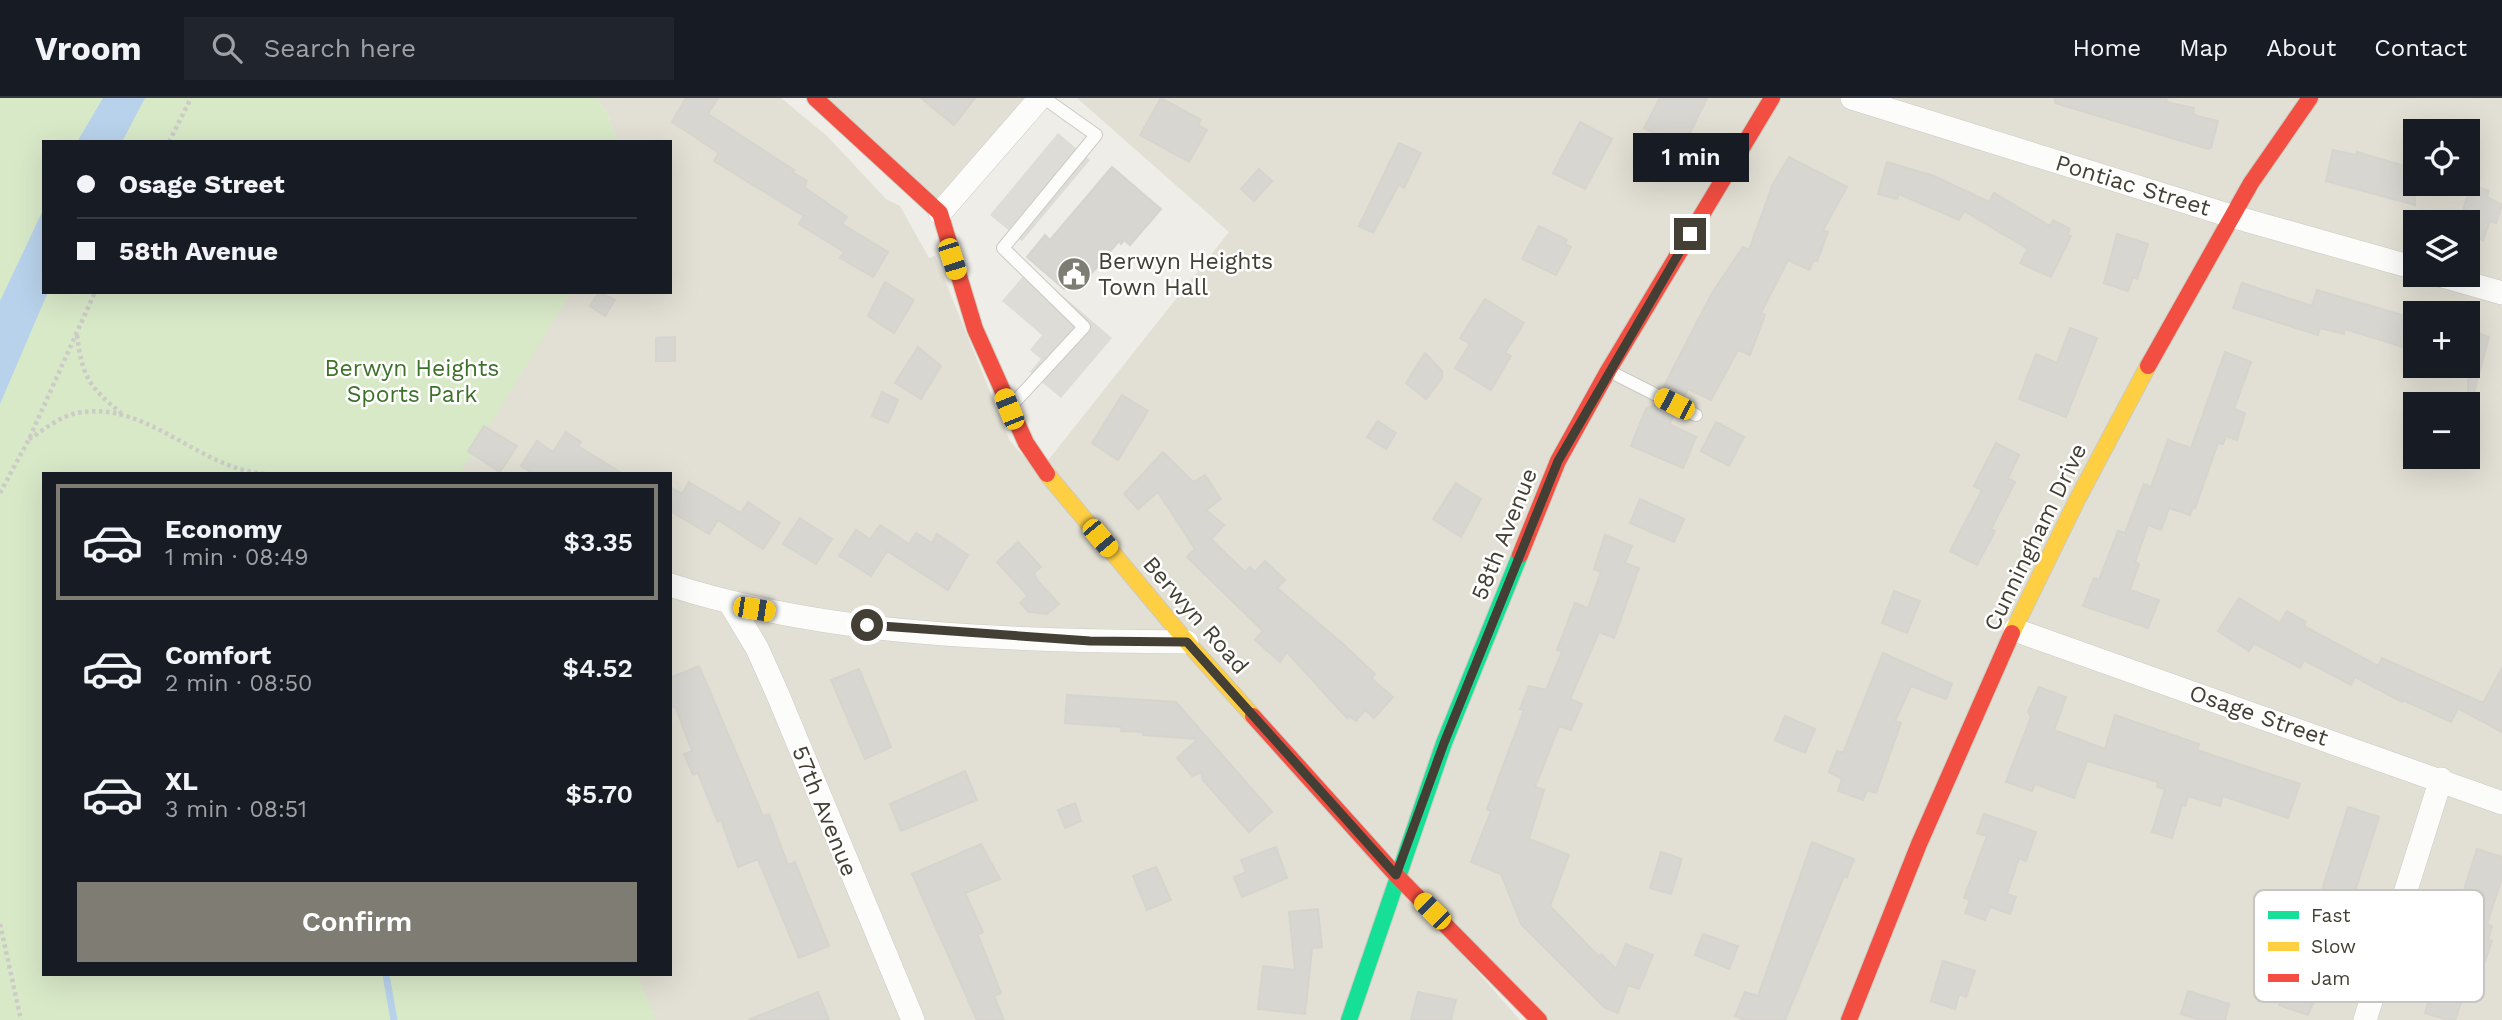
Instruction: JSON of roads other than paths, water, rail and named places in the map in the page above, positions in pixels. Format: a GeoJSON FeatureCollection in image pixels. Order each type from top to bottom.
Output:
{"type":"FeatureCollection","features":[{"type":"Feature","properties":{"kind":"street"},"geometry":{"type":"LineString","coordinates":[[815,98],[940,213],[1042,98]]}},
{"type":"Feature","properties":{"kind":"street","name":"58th Avenue"},"geometry":{"type":"LineString","coordinates":[[1349,1020],[1396,875],[1444,743],[1558,461],[1608,371],[1772,98]]}},
{"type":"Feature","properties":{"kind":"street","name":"Pontiac Street"},"geometry":{"type":"LineString","coordinates":[[1852,98],[2231,216],[2403,265]]}},
{"type":"Feature","properties":{"kind":"street","name":"Cunningham Drive"},"geometry":{"type":"LineString","coordinates":[[1849,1020],[1942,785],[2096,458],[2231,216],[2309,98]]}},
{"type":"Feature","properties":{"kind":"street","name":"Berwyn Road"},"geometry":{"type":"LineString","coordinates":[[940,213],[975,329],[1009,409],[1042,468],[1187,642],[1396,875],[1539,1020]]}},
{"type":"Feature","properties":{"kind":"street"},"geometry":{"type":"LineString","coordinates":[[2480,287],[2502,293]]}},
{"type":"Feature","properties":{"kind":"street"},"geometry":{"type":"LineString","coordinates":[[672,586],[731,605],[927,632],[1090,641],[1187,642]]}},
{"type":"Feature","properties":{"kind":"street","name":"57th Avenue"},"geometry":{"type":"LineString","coordinates":[[731,605],[757,648],[778,695],[913,1020]]}},
{"type":"Feature","properties":{"kind":"street","name":"Osage Street"},"geometry":{"type":"LineString","coordinates":[[2015,630],[2441,779],[2502,803]]}},
{"type":"Feature","properties":{"kind":"street"},"geometry":{"type":"LineString","coordinates":[[2406,890],[2441,779]]}},
{"type":"Feature","properties":{"kind":"street"},"geometry":{"type":"LineString","coordinates":[[2365,1020],[2371,1002]]}},
{"type":"Feature","properties":{"kind":"lane"},"geometry":{"type":"LineString","coordinates":[[1009,409],[1084,327],[1003,248],[1096,135],[1042,98]]}},
{"type":"Feature","properties":{"kind":"lane"},"geometry":{"type":"LineString","coordinates":[[1608,371],[1696,415]]}},
{"type":"Feature","properties":{"kind":"water"},"geometry":{"type":"Polygon","coordinates":[[[103,98],[145,98],[123,140],[78,140],[103,98]]]}},
{"type":"Feature","properties":{"kind":"water"},"geometry":{"type":"Polygon","coordinates":[[[42,212],[42,294],[47,294],[0,404],[0,301],[42,212]]]}},
{"type":"Feature","properties":{"kind":"waterway"},"geometry":{"type":"LineString","coordinates":[[386,976],[394,1020]]}},
{"type":"Feature","properties":{"kind":"place","name":"Berwyn Heights Town Hall"},"geometry":{"type":"Point","coordinates":[1074,274]}},
{"type":"Feature","properties":{"kind":"park label","name":"Berwyn Heights Sports Park"},"geometry":{"type":"Point","coordinates":[412,381]}}]}
